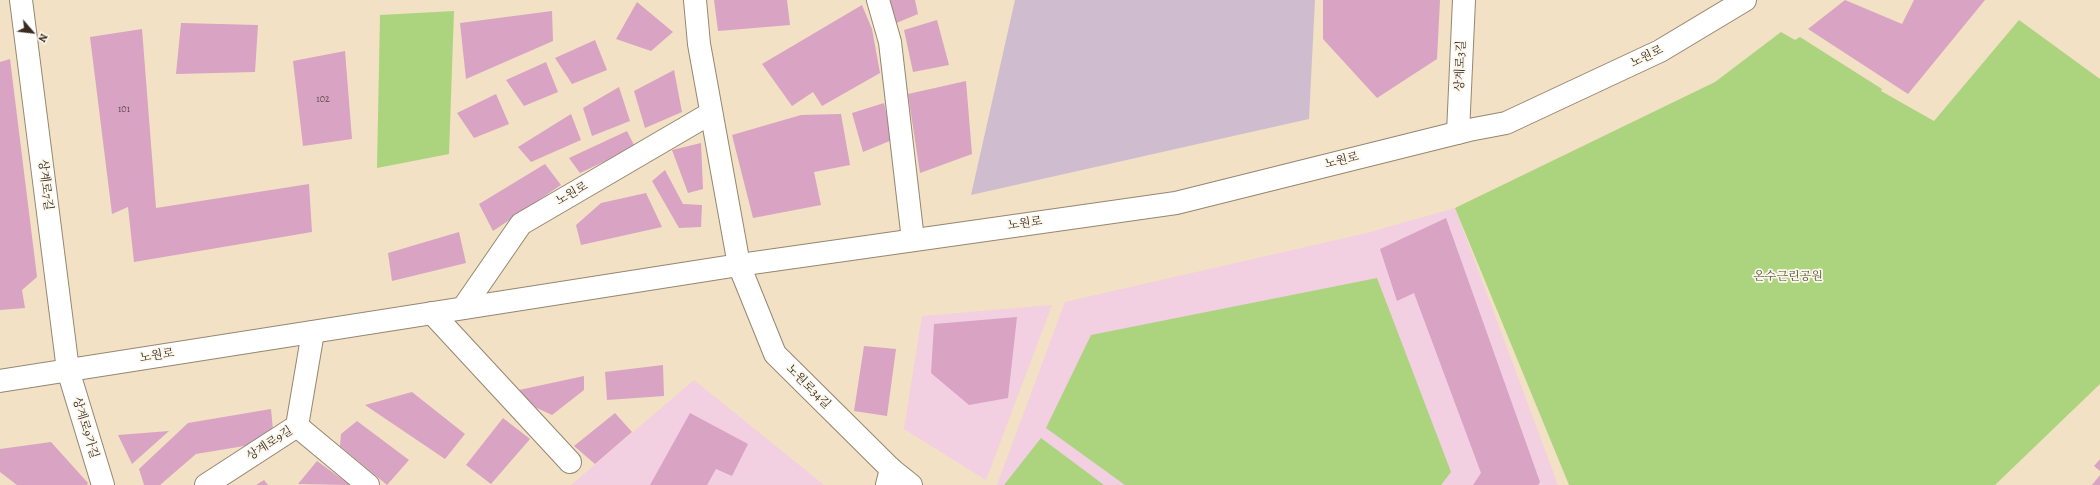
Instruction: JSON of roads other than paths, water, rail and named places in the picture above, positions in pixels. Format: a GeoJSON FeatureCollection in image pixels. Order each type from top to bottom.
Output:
{"type":"FeatureCollection","features":[{"type":"Feature","properties":{"kind":"street","name":"상계로7길"},"geometry":{"type":"LineString","coordinates":[[21,0],[68,370]]}},
{"type":"Feature","properties":{"kind":"street"},"geometry":{"type":"LineString","coordinates":[[695,0],[699,44],[739,265]]}},
{"type":"Feature","properties":{"kind":"street"},"geometry":{"type":"LineString","coordinates":[[878,0],[890,42],[913,240]]}},
{"type":"Feature","properties":{"kind":"street","name":"상계로3길"},"geometry":{"type":"LineString","coordinates":[[1458,132],[1464,0]]}},
{"type":"Feature","properties":{"kind":"street","name":"노원로"},"geometry":{"type":"LineString","coordinates":[[0,381],[739,265],[1176,203],[1458,132],[1506,123],[1660,51],[1745,0]]}},
{"type":"Feature","properties":{"kind":"street","name":"노원로"},"geometry":{"type":"LineString","coordinates":[[463,308],[520,224],[711,113]]}},
{"type":"Feature","properties":{"kind":"street","name":"노원로34길"},"geometry":{"type":"LineString","coordinates":[[739,265],[775,354],[889,477],[911,485]]}},
{"type":"Feature","properties":{"kind":"street"},"geometry":{"type":"LineString","coordinates":[[432,313],[570,462]]}},
{"type":"Feature","properties":{"kind":"street"},"geometry":{"type":"LineString","coordinates":[[297,426],[313,332]]}},
{"type":"Feature","properties":{"kind":"street","name":"상계로9가길"},"geometry":{"type":"LineString","coordinates":[[68,370],[103,485]]}},
{"type":"Feature","properties":{"kind":"street","name":"상계로9길"},"geometry":{"type":"LineString","coordinates":[[206,485],[297,426],[368,485]]}},
{"type":"Feature","properties":{"kind":"park label","name":"온수근린공원"},"geometry":{"type":"Point","coordinates":[1788,277]}}]}
